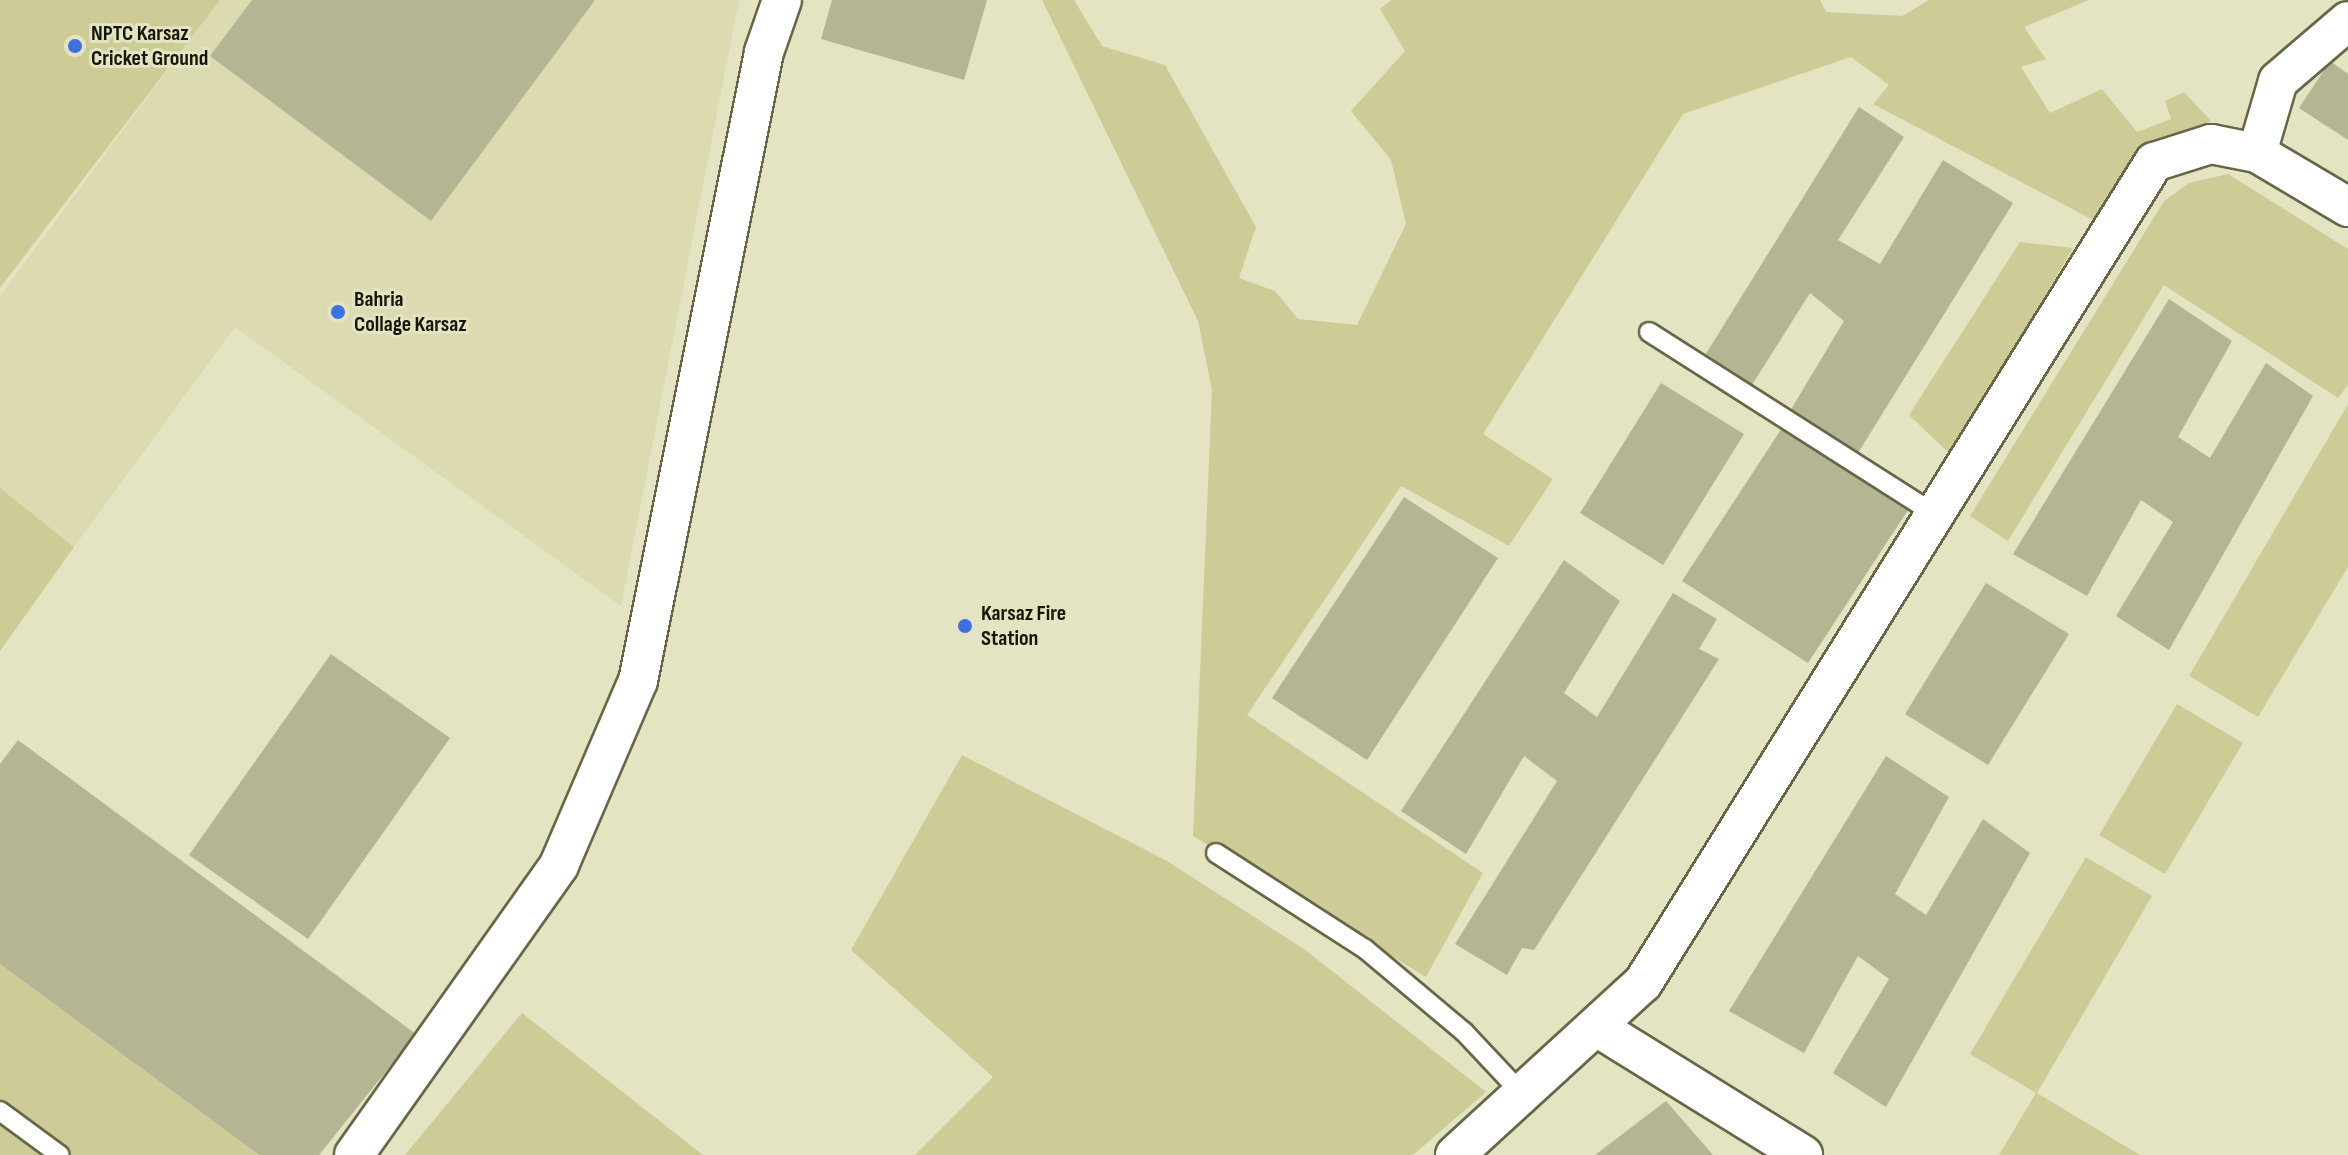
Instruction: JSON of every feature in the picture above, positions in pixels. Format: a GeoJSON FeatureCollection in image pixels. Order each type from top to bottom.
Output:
{"type":"FeatureCollection","features":[{"type":"Feature","properties":{"kind":"street"},"geometry":{"type":"LineString","coordinates":[[354,1155],[559,865],[638,681],[764,52],[782,0]]}},
{"type":"Feature","properties":{"kind":"street"},"geometry":{"type":"LineString","coordinates":[[2257,153],[2278,81],[2348,21]]}},
{"type":"Feature","properties":{"kind":"street"},"geometry":{"type":"LineString","coordinates":[[1455,1155],[1600,1029],[1643,983],[2154,162],[2211,144],[2257,153],[2348,207]]}},
{"type":"Feature","properties":{"kind":"street"},"geometry":{"type":"LineString","coordinates":[[1600,1029],[1803,1155]]}},
{"type":"Feature","properties":{"kind":"lane"},"geometry":{"type":"LineString","coordinates":[[1649,332],[1933,513]]}},
{"type":"Feature","properties":{"kind":"lane"},"geometry":{"type":"LineString","coordinates":[[1216,853],[1365,949],[1464,1032],[1524,1096]]}},
{"type":"Feature","properties":{"kind":"lane"},"geometry":{"type":"LineString","coordinates":[[0,1111],[60,1155]]}},
{"type":"Feature","properties":{"kind":"shaded area","name":"NPTC Karsaz Cricket Ground"},"geometry":{"type":"Polygon","coordinates":[[[0,0],[220,0],[0,288],[0,0]]]}},
{"type":"Feature","properties":{"kind":"shaded area","name":"Bahria Collage Karsaz"},"geometry":{"type":"Polygon","coordinates":[[[219,0],[739,0],[621,606],[235,327],[74,547],[0,488],[0,296],[219,0]]]}},
{"type":"Feature","properties":{"kind":"shaded area"},"geometry":{"type":"Polygon","coordinates":[[[1042,0],[1074,0],[1102,46],[1165,65],[1256,227],[1239,278],[1275,291],[1298,319],[1357,325],[1406,224],[1391,160],[1351,111],[1405,51],[1380,9],[1391,0],[1820,0],[1826,12],[1902,16],[1929,0],[2089,0],[2024,27],[2046,59],[2021,67],[2050,113],[2102,89],[2137,132],[2171,119],[2165,101],[2184,92],[2211,121],[2143,155],[2095,221],[1873,104],[1889,85],[1851,57],[1683,114],[1483,434],[1553,479],[1509,546],[1401,486],[1247,715],[1483,873],[1426,977],[1193,836],[1212,390],[1198,321],[1042,0]]]}},
{"type":"Feature","properties":{"kind":"shaded area"},"geometry":{"type":"Polygon","coordinates":[[[2228,174],[2348,249],[2348,385],[2338,398],[2164,285],[2008,541],[1970,516],[2164,201],[2189,183],[2228,174]]]}},
{"type":"Feature","properties":{"kind":"shaded area"},"geometry":{"type":"Polygon","coordinates":[[[2020,242],[2073,248],[1951,455],[1909,415],[2020,242]]]}},
{"type":"Feature","properties":{"kind":"shaded area"},"geometry":{"type":"Polygon","coordinates":[[[2348,404],[2348,567],[2258,717],[2189,676],[2348,404]]]}},
{"type":"Feature","properties":{"kind":"shaded area"},"geometry":{"type":"Polygon","coordinates":[[[0,488],[74,547],[0,651],[0,488]]]}},
{"type":"Feature","properties":{"kind":"shaded area"},"geometry":{"type":"Polygon","coordinates":[[[2177,704],[2243,743],[2165,874],[2099,835],[2177,704]]]}},
{"type":"Feature","properties":{"kind":"shaded area"},"geometry":{"type":"Polygon","coordinates":[[[962,755],[1167,861],[1304,949],[1486,1092],[1413,1155],[915,1155],[993,1077],[851,950],[962,755]]]}},
{"type":"Feature","properties":{"kind":"shaded area"},"geometry":{"type":"Polygon","coordinates":[[[2086,857],[2152,896],[2037,1093],[2140,1155],[1999,1155],[2036,1093],[1970,1054],[2086,857]]]}},
{"type":"Feature","properties":{"kind":"shaded area"},"geometry":{"type":"Polygon","coordinates":[[[0,964],[259,1155],[0,1155],[0,964]]]}},
{"type":"Feature","properties":{"kind":"shaded area"},"geometry":{"type":"Polygon","coordinates":[[[522,1013],[703,1155],[405,1155],[522,1013]]]}},
{"type":"Feature","properties":{"kind":"building"},"geometry":{"type":"Polygon","coordinates":[[[252,0],[595,0],[431,221],[210,56],[252,0]]]}},
{"type":"Feature","properties":{"kind":"building"},"geometry":{"type":"Polygon","coordinates":[[[832,0],[987,0],[964,80],[821,39],[832,0]]]}},
{"type":"Feature","properties":{"kind":"building"},"geometry":{"type":"Polygon","coordinates":[[[2330,61],[2348,74],[2348,140],[2299,108],[2330,61]]]}},
{"type":"Feature","properties":{"kind":"building"},"geometry":{"type":"Polygon","coordinates":[[[1859,107],[1904,137],[1838,240],[1880,264],[1943,160],[2013,203],[1858,453],[1790,411],[1844,321],[1810,293],[1750,388],[1704,357],[1859,107]]]}},
{"type":"Feature","properties":{"kind":"building"},"geometry":{"type":"Polygon","coordinates":[[[2169,299],[2232,341],[2178,437],[2210,458],[2266,363],[2313,396],[2169,650],[2116,616],[2173,522],[2141,500],[2087,596],[2013,554],[2169,299]]]}},
{"type":"Feature","properties":{"kind":"building"},"geometry":{"type":"Polygon","coordinates":[[[1661,383],[1744,434],[1663,565],[1580,513],[1661,383]]]}},
{"type":"Feature","properties":{"kind":"building"},"geometry":{"type":"Polygon","coordinates":[[[1782,428],[1908,510],[1808,663],[1682,581],[1782,428]]]}},
{"type":"Feature","properties":{"kind":"building"},"geometry":{"type":"Polygon","coordinates":[[[1404,497],[1498,558],[1367,760],[1272,698],[1404,497]]]}},
{"type":"Feature","properties":{"kind":"building"},"geometry":{"type":"Polygon","coordinates":[[[1564,560],[1620,601],[1564,693],[1597,717],[1673,593],[1717,619],[1699,649],[1719,659],[1534,950],[1522,948],[1507,975],[1455,944],[1557,781],[1524,756],[1466,854],[1401,811],[1564,560]]]}},
{"type":"Feature","properties":{"kind":"building"},"geometry":{"type":"Polygon","coordinates":[[[1986,583],[2069,634],[1988,765],[1905,714],[1986,583]]]}},
{"type":"Feature","properties":{"kind":"building"},"geometry":{"type":"Polygon","coordinates":[[[331,654],[450,738],[308,939],[189,855],[331,654]]]}},
{"type":"Feature","properties":{"kind":"building"},"geometry":{"type":"Polygon","coordinates":[[[18,740],[416,1034],[319,1155],[259,1155],[0,964],[0,764],[18,740]]]}},
{"type":"Feature","properties":{"kind":"building"},"geometry":{"type":"Polygon","coordinates":[[[1886,756],[1949,797],[1895,894],[1926,915],[1983,819],[2030,853],[1886,1107],[1833,1073],[1889,979],[1858,956],[1804,1053],[1729,1011],[1886,756]]]}},
{"type":"Feature","properties":{"kind":"building"},"geometry":{"type":"Polygon","coordinates":[[[1666,1101],[1713,1155],[1595,1155],[1666,1101]]]}},
{"type":"Feature","properties":{"kind":"place","name":"NPTC Karsaz Cricket Ground"},"geometry":{"type":"Point","coordinates":[75,46]}},
{"type":"Feature","properties":{"kind":"place","name":"Bahria Collage Karsaz"},"geometry":{"type":"Point","coordinates":[338,312]}},
{"type":"Feature","properties":{"kind":"place","name":"Karsaz Fire Station"},"geometry":{"type":"Point","coordinates":[965,626]}}]}
